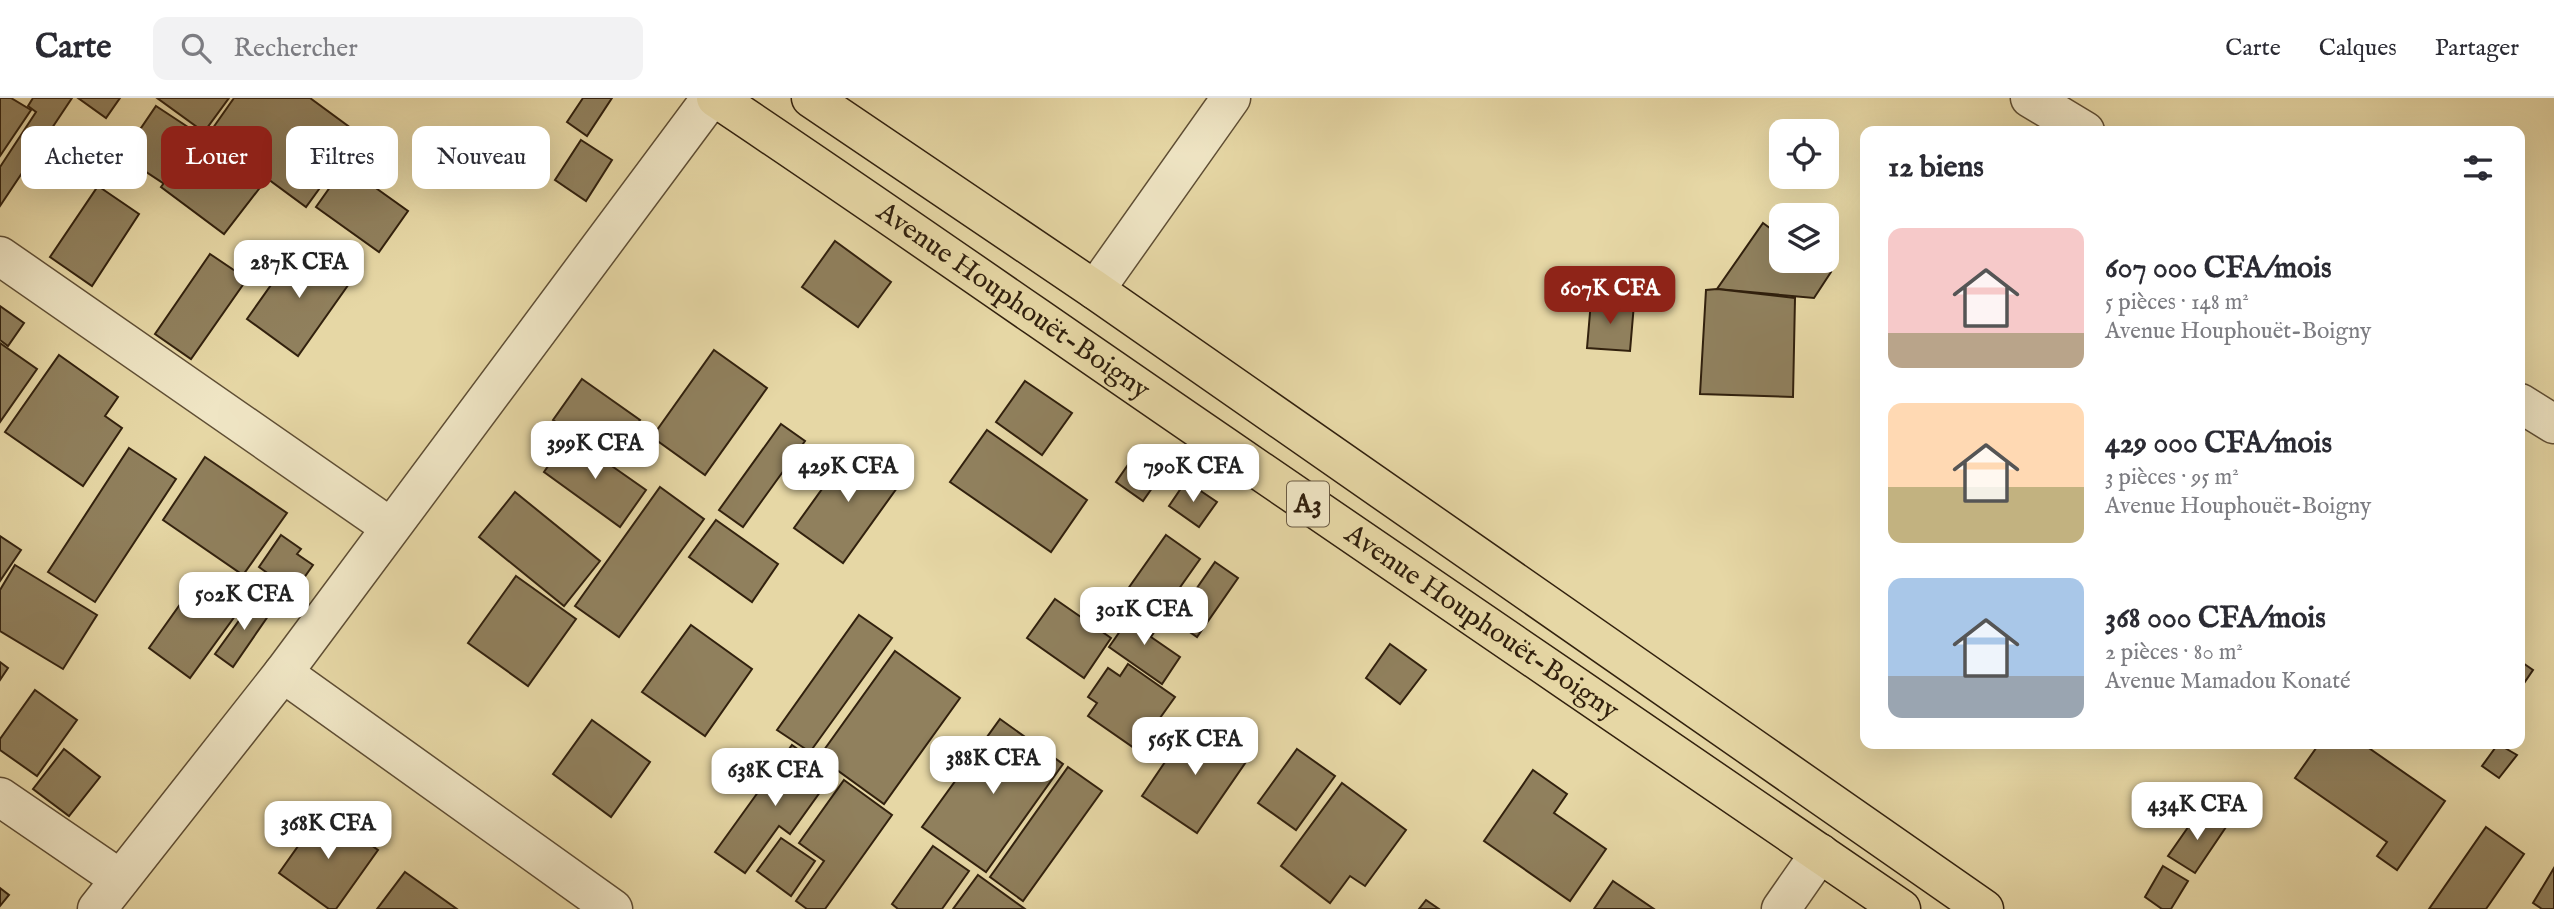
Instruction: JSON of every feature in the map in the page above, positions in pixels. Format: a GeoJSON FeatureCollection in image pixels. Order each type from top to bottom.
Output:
{"type":"FeatureCollection","features":[{"type":"Feature","properties":{"kind":"highway","name":"Avenue Houphouët-Boigny"},"geometry":{"type":"LineString","coordinates":[[714,98],[871,201],[1233,453],[1901,909]]}},
{"type":"Feature","properties":{"kind":"highway","name":"Avenue Houphouët-Boigny"},"geometry":{"type":"LineString","coordinates":[[811,98],[1095,290],[1984,909]]}},
{"type":"Feature","properties":{"kind":"street"},"geometry":{"type":"LineString","coordinates":[[97,909],[283,673],[714,98]]}},
{"type":"Feature","properties":{"kind":"street"},"geometry":{"type":"LineString","coordinates":[[1095,290],[1231,98]]}},
{"type":"Feature","properties":{"kind":"street"},"geometry":{"type":"LineString","coordinates":[[2030,98],[2077,126]]}},
{"type":"Feature","properties":{"kind":"street"},"geometry":{"type":"LineString","coordinates":[[0,256],[390,527]]}},
{"type":"Feature","properties":{"kind":"street"},"geometry":{"type":"LineString","coordinates":[[2525,406],[2554,424]]}},
{"type":"Feature","properties":{"kind":"street"},"geometry":{"type":"LineString","coordinates":[[283,673],[613,909]]}},
{"type":"Feature","properties":{"kind":"street"},"geometry":{"type":"LineString","coordinates":[[0,797],[120,879]]}},
{"type":"Feature","properties":{"kind":"street"},"geometry":{"type":"LineString","coordinates":[[1781,909],[1820,853]]}},
{"type":"Feature","properties":{"kind":"building"},"geometry":{"type":"Polygon","coordinates":[[[0,98],[11,98],[31,110],[0,156],[0,98]]]}},
{"type":"Feature","properties":{"kind":"building"},"geometry":{"type":"Polygon","coordinates":[[[33,98],[72,98],[53,126],[27,126],[36,112],[28,106],[33,98]]]}},
{"type":"Feature","properties":{"kind":"building"},"geometry":{"type":"Polygon","coordinates":[[[78,98],[120,98],[106,118],[78,98]]]}},
{"type":"Feature","properties":{"kind":"building"},"geometry":{"type":"Polygon","coordinates":[[[157,98],[229,98],[208,126],[196,126],[157,98]]]}},
{"type":"Feature","properties":{"kind":"building"},"geometry":{"type":"Polygon","coordinates":[[[234,98],[310,98],[348,126],[286,126],[286,189],[319,189],[306,207],[272,182],[272,126],[214,126],[234,98]]]}},
{"type":"Feature","properties":{"kind":"building"},"geometry":{"type":"Polygon","coordinates":[[[583,98],[612,98],[587,136],[567,122],[583,98]]]}},
{"type":"Feature","properties":{"kind":"building"},"geometry":{"type":"Polygon","coordinates":[[[156,106],[186,126],[161,126],[161,182],[147,172],[147,126],[142,126],[156,106]]]}},
{"type":"Feature","properties":{"kind":"building"},"geometry":{"type":"Polygon","coordinates":[[[21,135],[21,174],[0,206],[0,167],[21,135]]]}},
{"type":"Feature","properties":{"kind":"building"},"geometry":{"type":"Polygon","coordinates":[[[581,140],[612,160],[586,201],[555,180],[581,140]]]}},
{"type":"Feature","properties":{"kind":"building"},"geometry":{"type":"Polygon","coordinates":[[[96,189],[102,189],[139,214],[92,286],[50,257],[96,189]]]}},
{"type":"Feature","properties":{"kind":"building"},"geometry":{"type":"Polygon","coordinates":[[[164,189],[259,189],[224,234],[164,189]]]}},
{"type":"Feature","properties":{"kind":"building"},"geometry":{"type":"Polygon","coordinates":[[[329,189],[377,189],[408,211],[379,252],[316,207],[329,189]]]}},
{"type":"Feature","properties":{"kind":"building"},"geometry":{"type":"Polygon","coordinates":[[[1763,223],[1769,227],[1769,273],[1830,273],[1814,298],[1717,289],[1763,223]]]}},
{"type":"Feature","properties":{"kind":"building"},"geometry":{"type":"Polygon","coordinates":[[[835,241],[891,282],[858,327],[802,287],[835,241]]]}},
{"type":"Feature","properties":{"kind":"building"},"geometry":{"type":"Polygon","coordinates":[[[300,244],[351,281],[298,356],[247,319],[300,244]]]}},
{"type":"Feature","properties":{"kind":"building"},"geometry":{"type":"Polygon","coordinates":[[[210,254],[247,279],[191,359],[155,334],[210,254]]]}},
{"type":"Feature","properties":{"kind":"building"},"geometry":{"type":"Polygon","coordinates":[[[1706,290],[1795,298],[1793,397],[1700,394],[1706,290]]]}},
{"type":"Feature","properties":{"kind":"building"},"geometry":{"type":"Polygon","coordinates":[[[1591,301],[1634,304],[1630,351],[1587,348],[1591,301]]]}},
{"type":"Feature","properties":{"kind":"building"},"geometry":{"type":"Polygon","coordinates":[[[0,306],[24,323],[8,346],[0,340],[0,306]]]}},
{"type":"Feature","properties":{"kind":"building"},"geometry":{"type":"Polygon","coordinates":[[[0,343],[37,369],[0,422],[0,343]]]}},
{"type":"Feature","properties":{"kind":"building"},"geometry":{"type":"Polygon","coordinates":[[[714,350],[767,388],[705,475],[652,437],[714,350]]]}},
{"type":"Feature","properties":{"kind":"building"},"geometry":{"type":"Polygon","coordinates":[[[59,355],[118,397],[105,416],[122,428],[83,486],[5,432],[59,355]]]}},
{"type":"Feature","properties":{"kind":"building"},"geometry":{"type":"Polygon","coordinates":[[[582,379],[640,420],[610,460],[553,420],[582,379]]]}},
{"type":"Feature","properties":{"kind":"building"},"geometry":{"type":"Polygon","coordinates":[[[1025,381],[1072,413],[1042,455],[996,422],[1025,381]]]}},
{"type":"Feature","properties":{"kind":"building"},"geometry":{"type":"Polygon","coordinates":[[[781,424],[805,441],[743,527],[719,510],[781,424]]]}},
{"type":"Feature","properties":{"kind":"building"},"geometry":{"type":"Polygon","coordinates":[[[987,430],[1087,500],[1051,552],[950,482],[987,430]]]}},
{"type":"Feature","properties":{"kind":"building"},"geometry":{"type":"Polygon","coordinates":[[[569,436],[646,490],[620,527],[544,472],[569,436]]]}},
{"type":"Feature","properties":{"kind":"building"},"geometry":{"type":"Polygon","coordinates":[[[853,446],[902,481],[843,563],[794,528],[853,446]]]}},
{"type":"Feature","properties":{"kind":"building"},"geometry":{"type":"Polygon","coordinates":[[[129,448],[176,479],[95,602],[48,572],[129,448]]]}},
{"type":"Feature","properties":{"kind":"building"},"geometry":{"type":"Polygon","coordinates":[[[1139,449],[1166,468],[1143,501],[1116,482],[1139,449]]]}},
{"type":"Feature","properties":{"kind":"building"},"geometry":{"type":"Polygon","coordinates":[[[205,457],[287,513],[243,575],[163,520],[205,457]]]}},
{"type":"Feature","properties":{"kind":"building"},"geometry":{"type":"Polygon","coordinates":[[[1186,481],[1217,502],[1199,527],[1169,506],[1186,481]]]}},
{"type":"Feature","properties":{"kind":"building"},"geometry":{"type":"Polygon","coordinates":[[[660,487],[704,519],[619,637],[575,606],[660,487]]]}},
{"type":"Feature","properties":{"kind":"building"},"geometry":{"type":"Polygon","coordinates":[[[515,492],[600,561],[564,606],[479,537],[515,492]]]}},
{"type":"Feature","properties":{"kind":"building"},"geometry":{"type":"Polygon","coordinates":[[[716,520],[778,564],[752,602],[689,557],[716,520]]]}},
{"type":"Feature","properties":{"kind":"building"},"geometry":{"type":"Polygon","coordinates":[[[281,535],[301,549],[297,554],[313,565],[294,592],[259,567],[281,535]]]}},
{"type":"Feature","properties":{"kind":"building"},"geometry":{"type":"Polygon","coordinates":[[[1166,535],[1200,559],[1159,617],[1125,593],[1166,535]]]}},
{"type":"Feature","properties":{"kind":"building"},"geometry":{"type":"Polygon","coordinates":[[[0,536],[21,550],[0,581],[0,536]]]}},
{"type":"Feature","properties":{"kind":"building"},"geometry":{"type":"Polygon","coordinates":[[[1215,562],[1238,578],[1197,637],[1174,621],[1215,562]]]}},
{"type":"Feature","properties":{"kind":"building"},"geometry":{"type":"Polygon","coordinates":[[[15,565],[97,615],[63,669],[0,631],[0,590],[15,565]]]}},
{"type":"Feature","properties":{"kind":"building"},"geometry":{"type":"Polygon","coordinates":[[[201,575],[243,605],[190,678],[149,648],[201,575]]]}},
{"type":"Feature","properties":{"kind":"building"},"geometry":{"type":"Polygon","coordinates":[[[516,576],[576,619],[528,686],[468,643],[516,576]]]}},
{"type":"Feature","properties":{"kind":"building"},"geometry":{"type":"Polygon","coordinates":[[[256,597],[273,609],[233,667],[215,654],[256,597]]]}},
{"type":"Feature","properties":{"kind":"building"},"geometry":{"type":"Polygon","coordinates":[[[1055,599],[1111,638],[1084,678],[1027,638],[1055,599]]]}},
{"type":"Feature","properties":{"kind":"building"},"geometry":{"type":"Polygon","coordinates":[[[1137,607],[1160,623],[1151,637],[1180,657],[1162,684],[1109,647],[1137,607]]]}},
{"type":"Feature","properties":{"kind":"building"},"geometry":{"type":"Polygon","coordinates":[[[859,615],[892,638],[810,752],[777,730],[859,615]]]}},
{"type":"Feature","properties":{"kind":"building"},"geometry":{"type":"Polygon","coordinates":[[[691,625],[752,669],[705,736],[642,692],[691,625]]]}},
{"type":"Feature","properties":{"kind":"building"},"geometry":{"type":"Polygon","coordinates":[[[1390,644],[1426,670],[1400,704],[1366,678],[1390,644]]]}},
{"type":"Feature","properties":{"kind":"building"},"geometry":{"type":"Polygon","coordinates":[[[895,651],[960,698],[884,804],[819,757],[895,651]]]}},
{"type":"Feature","properties":{"kind":"building"},"geometry":{"type":"Polygon","coordinates":[[[0,662],[8,668],[0,680],[0,662]]]}},
{"type":"Feature","properties":{"kind":"building"},"geometry":{"type":"Polygon","coordinates":[[[1128,664],[1175,697],[1137,750],[1088,716],[1097,703],[1088,697],[1108,668],[1120,676],[1128,664]]]}},
{"type":"Feature","properties":{"kind":"building"},"geometry":{"type":"Polygon","coordinates":[[[2525,664],[2533,670],[2525,682],[2525,664]]]}},
{"type":"Feature","properties":{"kind":"building"},"geometry":{"type":"Polygon","coordinates":[[[35,690],[77,720],[37,776],[0,750],[0,739],[35,690]]]}},
{"type":"Feature","properties":{"kind":"building"},"geometry":{"type":"Polygon","coordinates":[[[1000,719],[1063,764],[986,872],[922,827],[1000,719]]]}},
{"type":"Feature","properties":{"kind":"building"},"geometry":{"type":"Polygon","coordinates":[[[592,720],[650,762],[611,817],[553,774],[592,720]]]}},
{"type":"Feature","properties":{"kind":"building"},"geometry":{"type":"Polygon","coordinates":[[[1192,722],[1248,759],[1197,833],[1142,796],[1192,722]]]}},
{"type":"Feature","properties":{"kind":"building"},"geometry":{"type":"Polygon","coordinates":[[[792,745],[833,774],[790,834],[779,826],[745,873],[715,852],[792,745]]]}},
{"type":"Feature","properties":{"kind":"building"},"geometry":{"type":"Polygon","coordinates":[[[64,749],[100,777],[69,816],[33,789],[64,749]]]}},
{"type":"Feature","properties":{"kind":"building"},"geometry":{"type":"Polygon","coordinates":[[[1297,749],[1335,776],[1296,830],[1258,803],[1297,749]]]}},
{"type":"Feature","properties":{"kind":"building"},"geometry":{"type":"Polygon","coordinates":[[[2315,749],[2370,749],[2445,801],[2397,870],[2377,856],[2387,842],[2295,778],[2315,749]]]}},
{"type":"Feature","properties":{"kind":"building"},"geometry":{"type":"Polygon","coordinates":[[[2494,749],[2507,749],[2517,755],[2499,778],[2482,766],[2494,749]]]}},
{"type":"Feature","properties":{"kind":"building"},"geometry":{"type":"Polygon","coordinates":[[[1068,767],[1102,791],[1023,901],[990,877],[1068,767]]]}},
{"type":"Feature","properties":{"kind":"building"},"geometry":{"type":"Polygon","coordinates":[[[1533,770],[1567,794],[1554,813],[1606,849],[1570,901],[1484,841],[1533,770]]]}},
{"type":"Feature","properties":{"kind":"building"},"geometry":{"type":"Polygon","coordinates":[[[844,780],[892,815],[825,909],[807,909],[796,901],[824,861],[799,843],[844,780]]]}},
{"type":"Feature","properties":{"kind":"building"},"geometry":{"type":"Polygon","coordinates":[[[1342,783],[1406,830],[1365,886],[1350,876],[1330,903],[1281,866],[1342,783]]]}},
{"type":"Feature","properties":{"kind":"building"},"geometry":{"type":"Polygon","coordinates":[[[2200,810],[2226,827],[2195,873],[2168,856],[2200,810]]]}},
{"type":"Feature","properties":{"kind":"building"},"geometry":{"type":"Polygon","coordinates":[[[323,811],[378,850],[336,909],[329,909],[279,873],[323,811]]]}},
{"type":"Feature","properties":{"kind":"building"},"geometry":{"type":"Polygon","coordinates":[[[2486,827],[2524,854],[2486,909],[2429,909],[2486,827]]]}},
{"type":"Feature","properties":{"kind":"building"},"geometry":{"type":"Polygon","coordinates":[[[781,838],[815,861],[791,896],[757,871],[781,838]]]}},
{"type":"Feature","properties":{"kind":"building"},"geometry":{"type":"Polygon","coordinates":[[[933,846],[969,871],[942,909],[898,909],[892,904],[933,846]]]}},
{"type":"Feature","properties":{"kind":"building"},"geometry":{"type":"Polygon","coordinates":[[[2163,866],[2188,881],[2171,909],[2162,909],[2145,897],[2163,866]]]}},
{"type":"Feature","properties":{"kind":"building"},"geometry":{"type":"Polygon","coordinates":[[[2554,868],[2554,909],[2542,909],[2533,903],[2554,868]]]}},
{"type":"Feature","properties":{"kind":"building"},"geometry":{"type":"Polygon","coordinates":[[[405,872],[457,909],[377,909],[405,872]]]}},
{"type":"Feature","properties":{"kind":"building"},"geometry":{"type":"Polygon","coordinates":[[[978,875],[1025,909],[953,909],[978,875]]]}},
{"type":"Feature","properties":{"kind":"building"},"geometry":{"type":"Polygon","coordinates":[[[1613,881],[1654,909],[1594,909],[1613,881]]]}},
{"type":"Feature","properties":{"kind":"building"},"geometry":{"type":"Polygon","coordinates":[[[0,888],[9,895],[0,906],[0,888]]]}},
{"type":"Feature","properties":{"kind":"building"},"geometry":{"type":"Polygon","coordinates":[[[1426,900],[1439,909],[1419,909],[1426,900]]]}}]}
